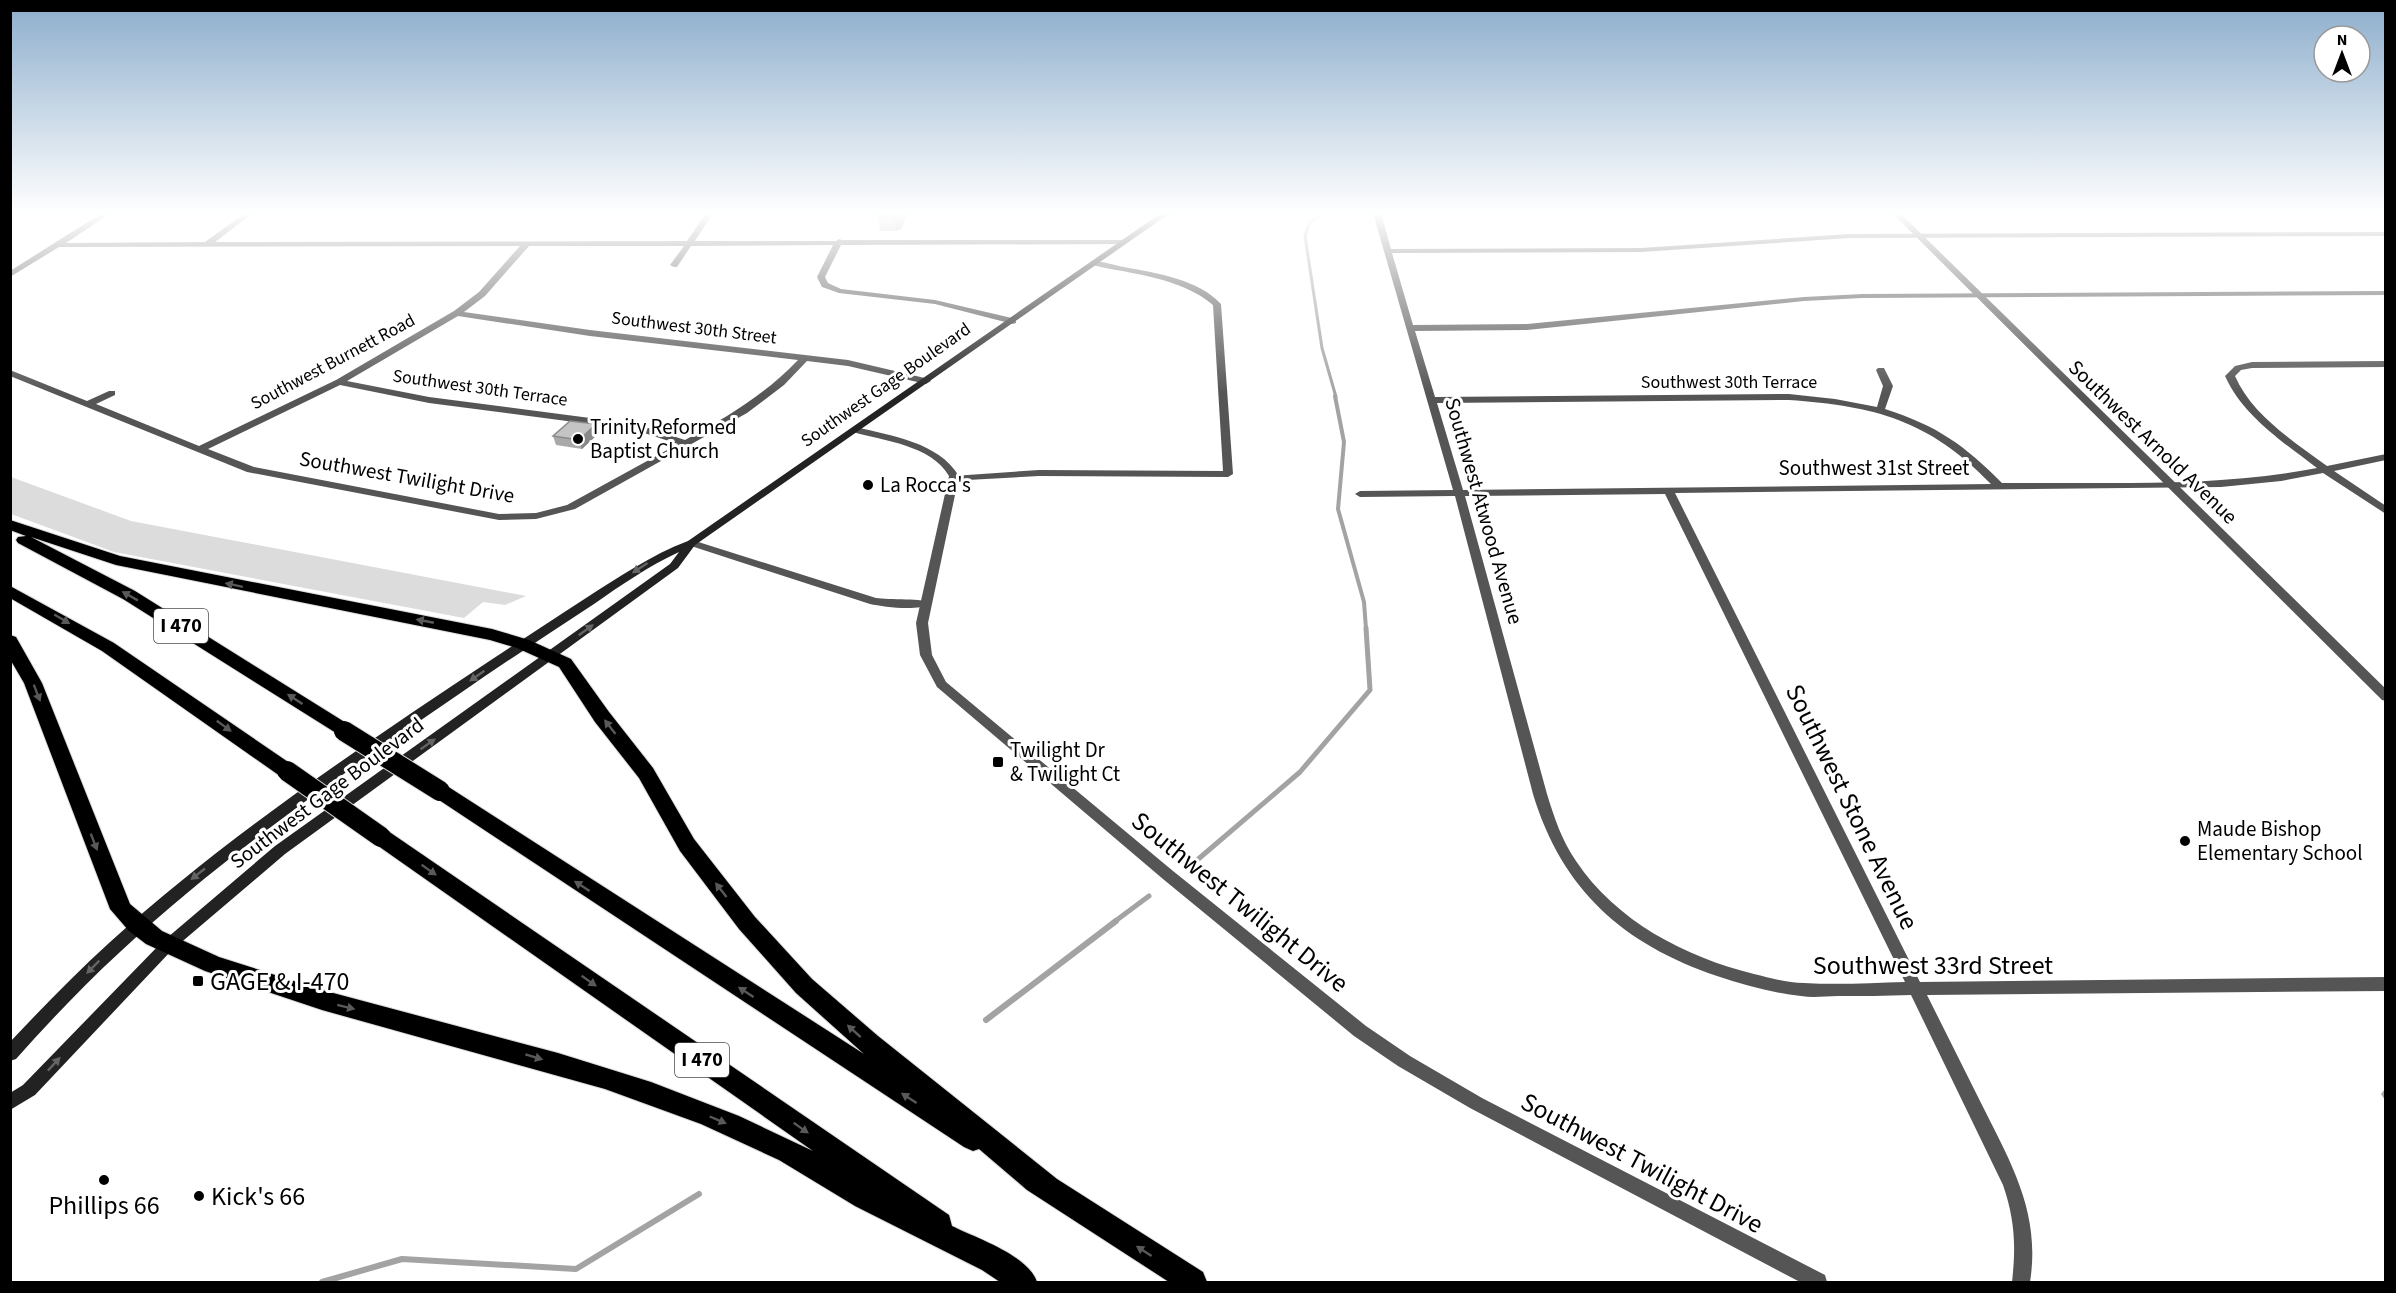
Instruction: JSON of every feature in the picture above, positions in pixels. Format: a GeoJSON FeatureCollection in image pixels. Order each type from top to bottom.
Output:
{"type":"FeatureCollection","features":[{"type":"Feature","properties":{"kind":"highway"},"geometry":{"type":"LineString","coordinates":[[10,525],[116,560],[470,630],[523,644],[565,663],[602,717],[646,773],[687,845],[747,923],[804,986],[869,1044],[1047,1187]]}},
{"type":"Feature","properties":{"kind":"highway","name":"I 470"},"geometry":{"type":"LineString","coordinates":[[10,533],[157,611],[440,791],[1193,1282]]}},
{"type":"Feature","properties":{"kind":"highway","name":"I 470"},"geometry":{"type":"LineString","coordinates":[[10,591],[108,646],[1023,1282]]}},
{"type":"Feature","properties":{"kind":"highway"},"geometry":{"type":"LineString","coordinates":[[10,641],[33,683],[121,909],[136,927],[166,947],[324,1001],[480,1041],[680,1104],[748,1132],[807,1162],[863,1196],[992,1260]]}},
{"type":"Feature","properties":{"kind":"main road","name":"Southwest Gage Boulevard"},"geometry":{"type":"LineString","coordinates":[[10,1054],[90,970],[136,927],[191,879],[279,812],[523,644],[660,555],[692,543],[1080,273]]}},
{"type":"Feature","properties":{"kind":"main road","name":"Southwest Gage Boulevard"},"geometry":{"type":"LineString","coordinates":[[10,1103],[29,1090],[166,947],[304,832],[552,656],[674,566],[692,543]]}},
{"type":"Feature","properties":{"kind":"street","name":"Southwest Burnett Road"},"geometry":{"type":"LineString","coordinates":[[198,450],[339,382],[457,313],[482,294],[500,273]]}},
{"type":"Feature","properties":{"kind":"street"},"geometry":{"type":"LineString","coordinates":[[823,273],[821,277],[830,288],[951,305],[1013,321]]}},
{"type":"Feature","properties":{"kind":"street"},"geometry":{"type":"LineString","coordinates":[[856,430],[939,457],[952,470],[953,479],[1039,473],[1228,474],[1217,304],[1207,295],[1192,288],[1135,273]]}},
{"type":"Feature","properties":{"kind":"street","name":"Southwest Atwood Avenue"},"geometry":{"type":"LineString","coordinates":[[1394,273],[1458,492],[1548,821]]}},
{"type":"Feature","properties":{"kind":"street","name":"Southwest Arnold Avenue"},"geometry":{"type":"LineString","coordinates":[[1956,273],[2385,697]]}},
{"type":"Feature","properties":{"kind":"street"},"geometry":{"type":"LineString","coordinates":[[1411,328],[1527,327],[1825,297],[2385,292]]}},
{"type":"Feature","properties":{"kind":"street","name":"Southwest 30th Street"},"geometry":{"type":"LineString","coordinates":[[457,313],[508,322],[862,364],[926,381]]}},
{"type":"Feature","properties":{"kind":"street","name":"Southwest Twilight Drive"},"geometry":{"type":"LineString","coordinates":[[10,373],[251,470],[499,517],[523,518],[548,515],[571,507],[729,420],[764,398],[805,358]]}},
{"type":"Feature","properties":{"kind":"street"},"geometry":{"type":"LineString","coordinates":[[2385,364],[2238,368],[2232,371],[2230,380],[2274,429],[2322,468],[2385,511]]}},
{"type":"Feature","properties":{"kind":"street"},"geometry":{"type":"LineString","coordinates":[[1881,370],[1888,386],[1881,411]]}},
{"type":"Feature","properties":{"kind":"street","name":"Southwest 30th Terrace"},"geometry":{"type":"LineString","coordinates":[[339,382],[429,400],[636,427],[663,433],[685,443]]}},
{"type":"Feature","properties":{"kind":"street"},"geometry":{"type":"LineString","coordinates":[[88,404],[112,393]]}},
{"type":"Feature","properties":{"kind":"street","name":"Southwest 30th Terrace"},"geometry":{"type":"LineString","coordinates":[[1432,400],[1789,397],[1835,401],[1881,411],[1943,438],[1962,451],[2000,487]]}},
{"type":"Feature","properties":{"kind":"street","name":"Southwest 31st Street"},"geometry":{"type":"LineString","coordinates":[[1360,494],[1668,489],[2173,486],[2272,479],[2385,457]]}},
{"type":"Feature","properties":{"kind":"street","name":"Southwest Twilight Drive"},"geometry":{"type":"LineString","coordinates":[[953,479],[925,603],[924,644],[930,665],[941,684],[1168,875],[1360,1031],[1467,1098],[1818,1282]]}},
{"type":"Feature","properties":{"kind":"street","name":"Southwest Stone Avenue"},"geometry":{"type":"LineString","coordinates":[[1668,489],[2014,1191],[2023,1222],[2026,1249],[2021,1282]]}},
{"type":"Feature","properties":{"kind":"street"},"geometry":{"type":"LineString","coordinates":[[692,543],[874,601],[892,604],[925,603]]}},
{"type":"Feature","properties":{"kind":"street","name":"Southwest 33rd Street"},"geometry":{"type":"LineString","coordinates":[[1548,821],[1573,869],[1599,899],[1651,939],[1694,961],[1748,980],[1802,990],[1916,991],[2385,984]]}},
{"type":"Feature","properties":{"kind":"shaded area"},"geometry":{"type":"Polygon","coordinates":[[[11,477],[131,521],[526,596],[505,605],[483,602],[464,618],[114,552],[11,514],[11,477]]]}},
{"type":"Feature","properties":{"kind":"building"},"geometry":{"type":"Polygon","coordinates":[[[570,421],[596,424],[579,440],[553,436],[570,421]]]}},
{"type":"Feature","properties":{"kind":"waterway"},"geometry":{"type":"LineString","coordinates":[[1311,273],[1322,348],[1336,397]]}},
{"type":"Feature","properties":{"kind":"waterway"},"geometry":{"type":"LineString","coordinates":[[1335,396],[1344,442],[1338,509],[1364,602],[1366,629]]}},
{"type":"Feature","properties":{"kind":"waterway"},"geometry":{"type":"LineString","coordinates":[[1196,861],[1300,772],[1370,690],[1366,628]]}},
{"type":"Feature","properties":{"kind":"waterway"},"geometry":{"type":"LineString","coordinates":[[1114,922],[1149,896]]}},
{"type":"Feature","properties":{"kind":"waterway"},"geometry":{"type":"LineString","coordinates":[[986,1020],[1116,921]]}},
{"type":"Feature","properties":{"kind":"waterway"},"geometry":{"type":"LineString","coordinates":[[322,1282],[402,1259],[576,1269],[699,1194]]}},
{"type":"Feature","properties":{"kind":"place","name":"Trinity Reformed Baptist Church"},"geometry":{"type":"Point","coordinates":[578,439]}},
{"type":"Feature","properties":{"kind":"place","name":"La Rocca's"},"geometry":{"type":"Point","coordinates":[868,485]}},
{"type":"Feature","properties":{"kind":"place","name":"Twilight Dr & Twilight Ct"},"geometry":{"type":"Point","coordinates":[998,762]}},
{"type":"Feature","properties":{"kind":"place","name":"Maude Bishop Elementary School"},"geometry":{"type":"Point","coordinates":[2185,841]}},
{"type":"Feature","properties":{"kind":"place","name":"GAGE & I-470"},"geometry":{"type":"Point","coordinates":[198,981]}},
{"type":"Feature","properties":{"kind":"place","name":"Phillips 66"},"geometry":{"type":"Point","coordinates":[104,1180]}},
{"type":"Feature","properties":{"kind":"place","name":"Kick's 66"},"geometry":{"type":"Point","coordinates":[199,1196]}}]}
